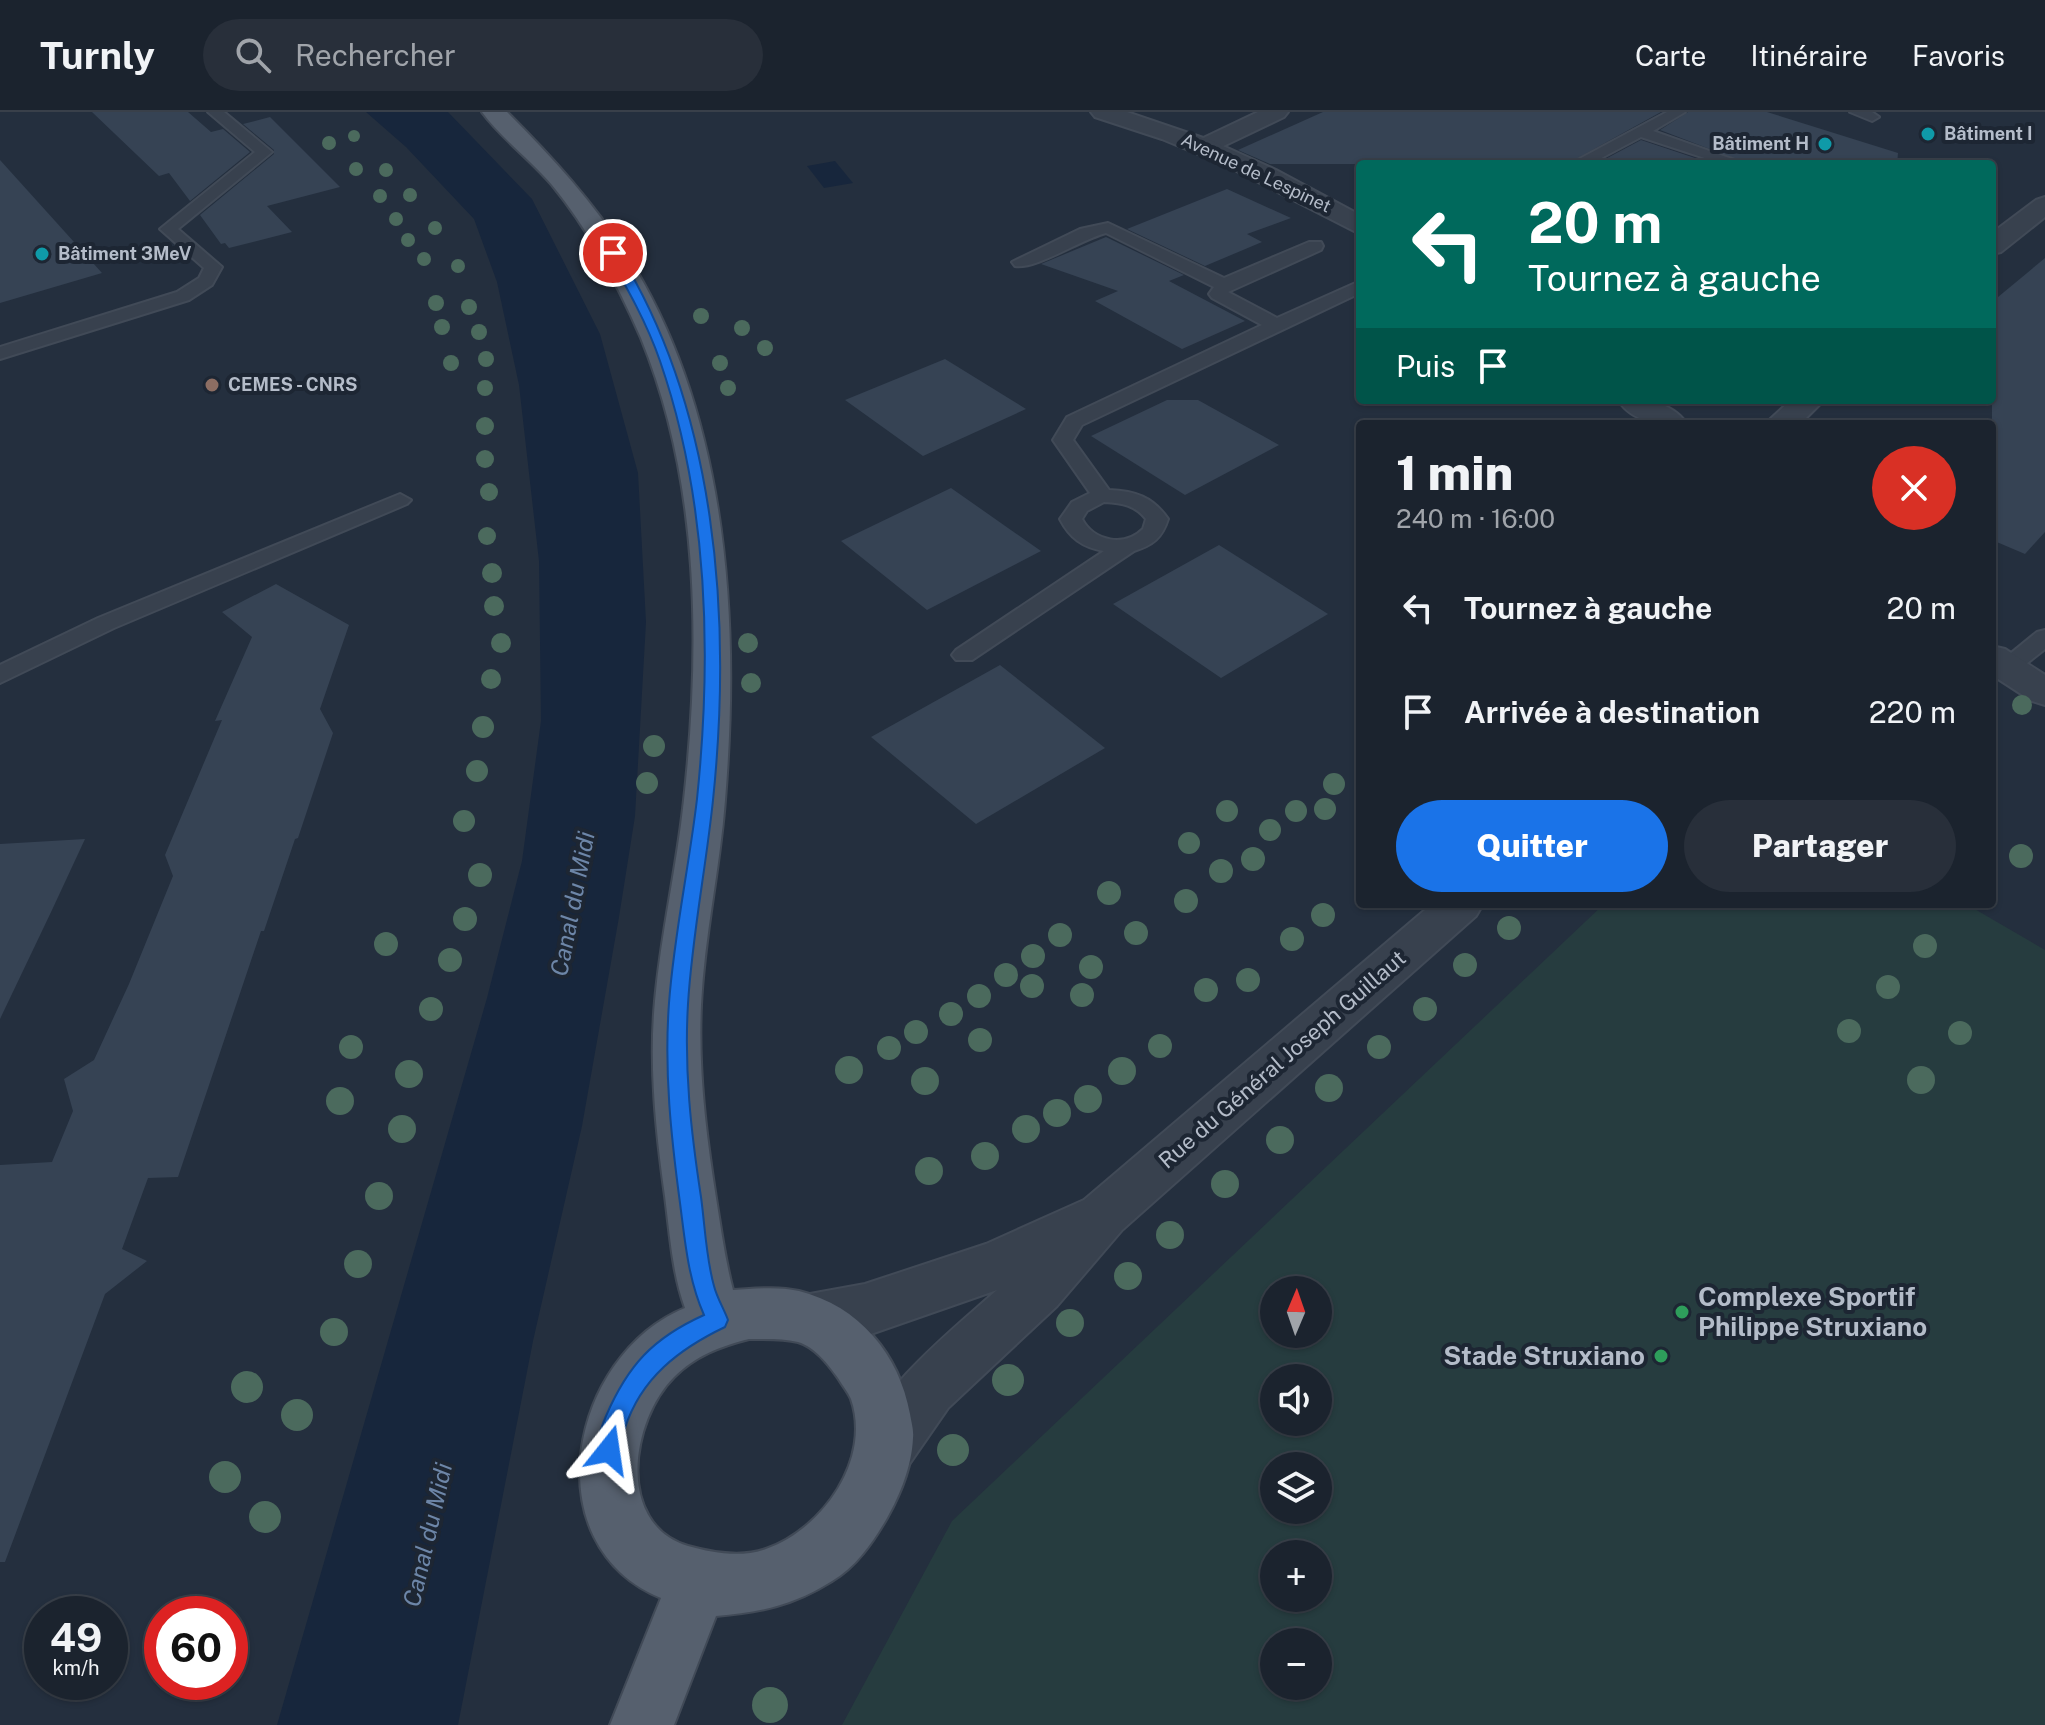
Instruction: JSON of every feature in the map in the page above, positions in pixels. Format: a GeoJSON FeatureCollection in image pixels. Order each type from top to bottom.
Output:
{"type":"FeatureCollection","features":[{"type":"Feature","properties":{"kind":"main road"},"geometry":{"type":"LineString","coordinates":[[494,112],[568,186],[597,226],[644,306],[666,361],[686,429],[700,495],[714,675],[705,799],[678,1004],[678,1108],[703,1286],[717,1320]]}},
{"type":"Feature","properties":{"kind":"main road"},"geometry":{"type":"LineString","coordinates":[[749,1313],[781,1314],[810,1320],[838,1336],[860,1358],[876,1385],[884,1418],[883,1453],[868,1499],[839,1540],[796,1572],[747,1587],[698,1584],[661,1568],[632,1543],[614,1508],[607,1470],[612,1430],[627,1394],[651,1361],[682,1336],[717,1320],[749,1313]]}},
{"type":"Feature","properties":{"kind":"main road"},"geometry":{"type":"LineString","coordinates":[[642,1725],[698,1584]]}},
{"type":"Feature","properties":{"kind":"street","name":"Avenue de Lespinet"},"geometry":{"type":"LineString","coordinates":[[1103,112],[1205,146],[1311,196],[1356,224]]}},
{"type":"Feature","properties":{"kind":"street"},"geometry":{"type":"LineString","coordinates":[[1205,146],[1276,112]]}},
{"type":"Feature","properties":{"kind":"street"},"geometry":{"type":"LineString","coordinates":[[1996,243],[2045,205]]}},
{"type":"Feature","properties":{"kind":"street"},"geometry":{"type":"LineString","coordinates":[[1639,404],[1665,420]]}},
{"type":"Feature","properties":{"kind":"street"},"geometry":{"type":"LineString","coordinates":[[1786,420],[1804,404]]}},
{"type":"Feature","properties":{"kind":"street"},"geometry":{"type":"LineString","coordinates":[[2000,663],[2045,692]]}},
{"type":"Feature","properties":{"kind":"street","name":"Rue du Général Joseph Guillaut"},"geometry":{"type":"LineString","coordinates":[[883,1453],[928,1389],[1038,1288],[1104,1214],[1456,908]]}},
{"type":"Feature","properties":{"kind":"street","name":"Rue du Général Joseph Guillaut"},"geometry":{"type":"LineString","coordinates":[[810,1320],[865,1310],[998,1265],[1104,1214]]}},
{"type":"Feature","properties":{"kind":"lane"},"geometry":{"type":"LineString","coordinates":[[0,353],[183,296],[206,281],[213,267],[168,229],[264,152],[215,112]]}},
{"type":"Feature","properties":{"kind":"lane"},"geometry":{"type":"LineString","coordinates":[[1586,160],[1678,112]]}},
{"type":"Feature","properties":{"kind":"lane"},"geometry":{"type":"LineString","coordinates":[[1641,132],[1726,160]]}},
{"type":"Feature","properties":{"kind":"lane"},"geometry":{"type":"LineString","coordinates":[[1021,262],[1086,233],[1108,228],[1224,285]]}},
{"type":"Feature","properties":{"kind":"lane"},"geometry":{"type":"LineString","coordinates":[[1277,326],[1218,294],[1224,285],[1315,246]]}},
{"type":"Feature","properties":{"kind":"lane"},"geometry":{"type":"LineString","coordinates":[[1103,496],[1063,440],[1074,421],[1356,288]]}},
{"type":"Feature","properties":{"kind":"lane"},"geometry":{"type":"LineString","coordinates":[[964,655],[1128,545],[1152,535],[1157,519],[1153,510],[1132,498],[1103,496],[1080,504],[1071,519],[1079,535],[1101,545],[1128,545]]}},
{"type":"Feature","properties":{"kind":"lane"},"geometry":{"type":"LineString","coordinates":[[0,675],[106,623],[400,500]]}},
{"type":"Feature","properties":{"kind":"lane"},"geometry":{"type":"LineString","coordinates":[[2000,663],[2045,637]]}},
{"type":"Feature","properties":{"kind":"green space","name":"Complexe Sportif Philippe Struxiano"},"geometry":{"type":"Polygon","coordinates":[[[1600,908],[1973,908],[2045,950],[2045,1725],[842,1725],[952,1521],[1600,908]]]}},
{"type":"Feature","properties":{"kind":"water","name":"Canal du Midi"},"geometry":{"type":"Polygon","coordinates":[[[366,112],[448,112],[532,199],[600,334],[638,473],[646,622],[635,816],[582,1126],[533,1341],[458,1725],[277,1725],[487,998],[522,861],[541,721],[539,561],[519,385],[497,282],[474,219],[406,147],[366,112]]]}},
{"type":"Feature","properties":{"kind":"water"},"geometry":{"type":"Polygon","coordinates":[[[835,161],[853,183],[824,188],[807,166],[835,161]]]}},
{"type":"Feature","properties":{"kind":"building"},"geometry":{"type":"Polygon","coordinates":[[[92,112],[188,112],[211,132],[223,129],[250,152],[190,201],[169,173],[159,176],[92,112]]]}},
{"type":"Feature","properties":{"kind":"building"},"geometry":{"type":"Polygon","coordinates":[[[1323,112],[1661,112],[1574,160],[1356,160],[1356,164],[1270,164],[1238,150],[1323,112]]]}},
{"type":"Feature","properties":{"kind":"building"},"geometry":{"type":"Polygon","coordinates":[[[1688,112],[1767,112],[1898,153],[1897,160],[1739,160],[1660,130],[1688,112]]]}},
{"type":"Feature","properties":{"kind":"building"},"geometry":{"type":"Polygon","coordinates":[[[270,117],[340,187],[267,206],[292,232],[229,248],[225,243],[221,244],[200,215],[274,154],[274,150],[243,124],[270,117]]]}},
{"type":"Feature","properties":{"kind":"building"},"geometry":{"type":"Polygon","coordinates":[[[1641,140],[1701,160],[1604,160],[1641,140]]]}},
{"type":"Feature","properties":{"kind":"building","name":"Bâtiment 3MeV"},"geometry":{"type":"Polygon","coordinates":[[[0,160],[102,273],[0,303],[0,160]]]}},
{"type":"Feature","properties":{"kind":"building"},"geometry":{"type":"Polygon","coordinates":[[[1227,189],[1291,218],[1247,234],[1262,242],[1205,266],[1127,229],[1227,189]]]}},
{"type":"Feature","properties":{"kind":"building"},"geometry":{"type":"Polygon","coordinates":[[[1106,237],[1184,275],[1169,281],[1245,321],[1182,349],[1095,301],[1118,291],[1041,264],[1106,237]]]}},
{"type":"Feature","properties":{"kind":"building"},"geometry":{"type":"Polygon","coordinates":[[[2045,258],[2045,532],[2025,554],[1996,542],[1996,420],[1992,420],[1992,404],[1996,404],[1996,299],[2045,258]]]}},
{"type":"Feature","properties":{"kind":"building"},"geometry":{"type":"Polygon","coordinates":[[[945,359],[1026,409],[923,456],[845,400],[945,359]]]}},
{"type":"Feature","properties":{"kind":"building"},"geometry":{"type":"Polygon","coordinates":[[[1167,400],[1198,400],[1279,445],[1185,495],[1091,436],[1167,400]]]}},
{"type":"Feature","properties":{"kind":"building"},"geometry":{"type":"Polygon","coordinates":[[[951,488],[1041,551],[927,610],[841,541],[951,488]]]}},
{"type":"Feature","properties":{"kind":"building"},"geometry":{"type":"Polygon","coordinates":[[[1219,545],[1328,614],[1221,678],[1113,604],[1219,545]]]}},
{"type":"Feature","properties":{"kind":"building"},"geometry":{"type":"Polygon","coordinates":[[[276,584],[349,625],[320,709],[333,733],[298,838],[295,839],[264,931],[261,931],[178,1177],[148,1178],[122,1249],[147,1261],[105,1294],[5,1562],[0,1562],[0,1165],[52,1162],[73,1111],[64,1079],[94,1060],[129,984],[173,876],[165,855],[222,720],[215,721],[252,637],[222,612],[276,584]]]}},
{"type":"Feature","properties":{"kind":"building"},"geometry":{"type":"Polygon","coordinates":[[[1000,665],[1105,748],[976,824],[871,737],[1000,665]]]}},
{"type":"Feature","properties":{"kind":"building"},"geometry":{"type":"Polygon","coordinates":[[[85,839],[52,910],[0,1019],[0,844],[85,839]]]}},
{"type":"Feature","properties":{"kind":"place","name":"Bâtiment I"},"geometry":{"type":"Point","coordinates":[1928,134]}},
{"type":"Feature","properties":{"kind":"place","name":"Bâtiment H"},"geometry":{"type":"Point","coordinates":[1825,144]}},
{"type":"Feature","properties":{"kind":"place","name":"Bâtiment 3MeV"},"geometry":{"type":"Point","coordinates":[42,254]}},
{"type":"Feature","properties":{"kind":"place","name":"CEMES - CNRS"},"geometry":{"type":"Point","coordinates":[212,385]}},
{"type":"Feature","properties":{"kind":"place","name":"Complexe Sportif Philippe Struxiano"},"geometry":{"type":"Point","coordinates":[1682,1312]}},
{"type":"Feature","properties":{"kind":"place","name":"Stade Struxiano"},"geometry":{"type":"Point","coordinates":[1661,1356]}},
{"type":"Feature","properties":{"kind":"route"},"geometry":{"type":"LineString","coordinates":[[609,1450],[612,1430],[627,1394],[651,1361],[682,1336],[717,1320],[703,1286],[678,1108],[678,1004],[705,799],[714,675],[703,523],[686,429],[666,361],[644,306],[613,253]]}}]}
